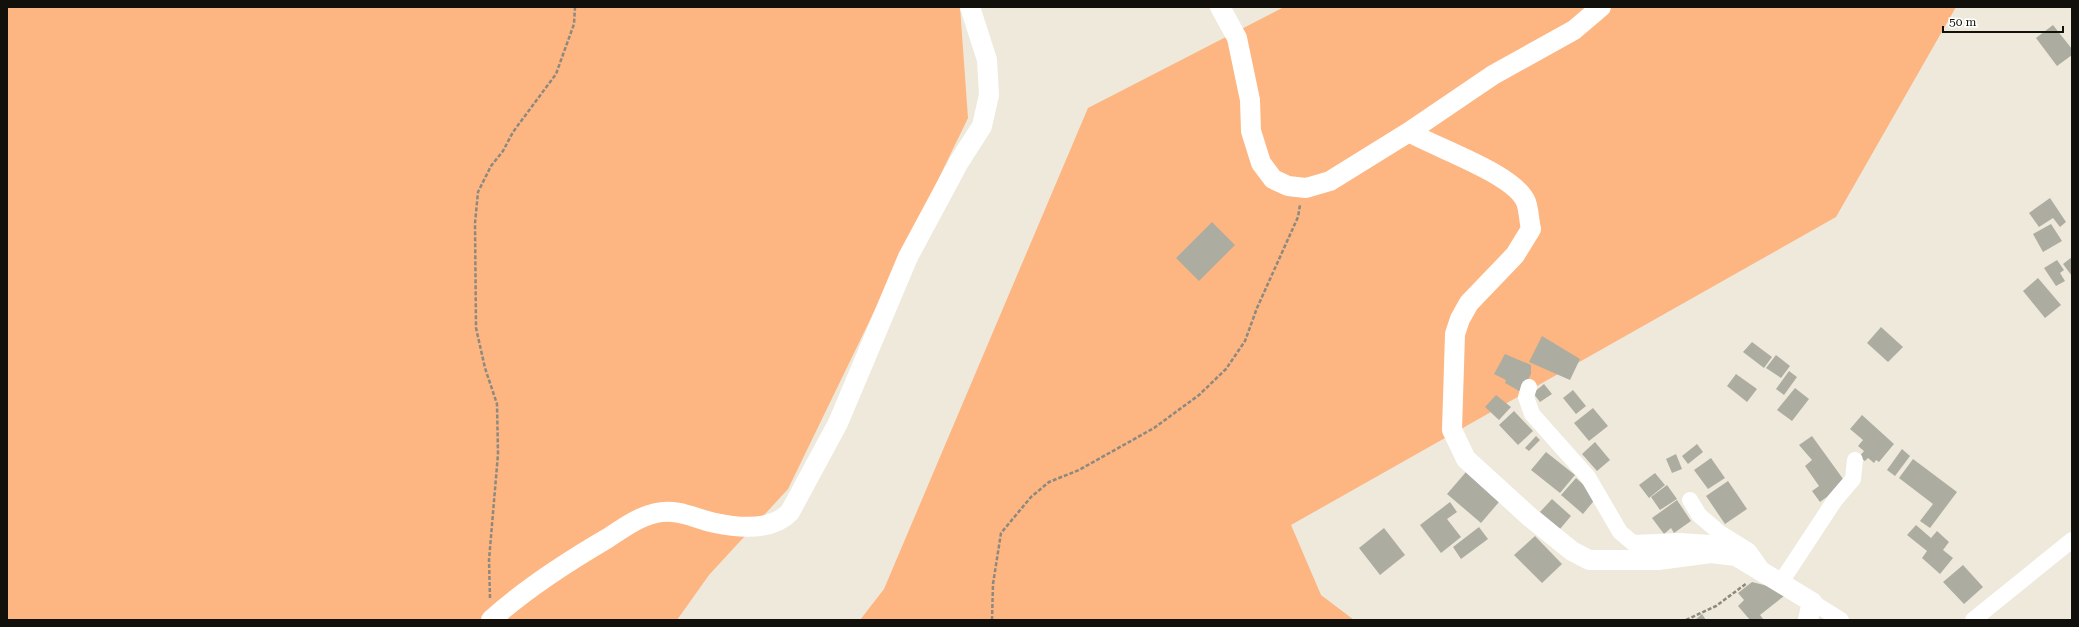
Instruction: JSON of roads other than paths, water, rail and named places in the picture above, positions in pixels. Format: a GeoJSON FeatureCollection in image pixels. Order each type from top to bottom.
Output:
{"type":"FeatureCollection","features":[{"type":"Feature","properties":{"kind":"street"},"geometry":{"type":"LineString","coordinates":[[492,619],[506,606],[540,581],[638,519],[656,513],[674,512],[716,523],[754,527],[775,524],[783,520],[790,512],[838,422],[908,257],[959,162],[982,126],[989,95],[987,60],[970,7]]}},
{"type":"Feature","properties":{"kind":"street"},"geometry":{"type":"LineString","coordinates":[[1220,7],[1237,38],[1250,100],[1251,131],[1261,163],[1274,179],[1288,186],[1306,188],[1330,181],[1409,132],[1493,74],[1574,30],[1601,7]]}},
{"type":"Feature","properties":{"kind":"street"},"geometry":{"type":"LineString","coordinates":[[1409,132],[1442,149],[1485,167],[1509,182],[1526,201],[1531,230],[1515,255],[1469,303],[1460,319],[1456,334],[1452,430],[1466,459],[1531,518],[1572,551],[1589,560],[1658,560],[1711,553],[1734,556],[1769,575]]}},
{"type":"Feature","properties":{"kind":"street"},"geometry":{"type":"LineString","coordinates":[[1529,387],[1526,397],[1532,414],[1588,478],[1620,532],[1632,543],[1680,541],[1724,544],[1734,556]]}},
{"type":"Feature","properties":{"kind":"street"},"geometry":{"type":"LineString","coordinates":[[1769,575],[1853,479],[1855,460]]}},
{"type":"Feature","properties":{"kind":"street"},"geometry":{"type":"LineString","coordinates":[[1690,500],[1699,515],[1720,533],[1748,551],[1769,575],[1810,611],[1841,620]]}},
{"type":"Feature","properties":{"kind":"street"},"geometry":{"type":"LineString","coordinates":[[1973,620],[2072,540]]}}]}
